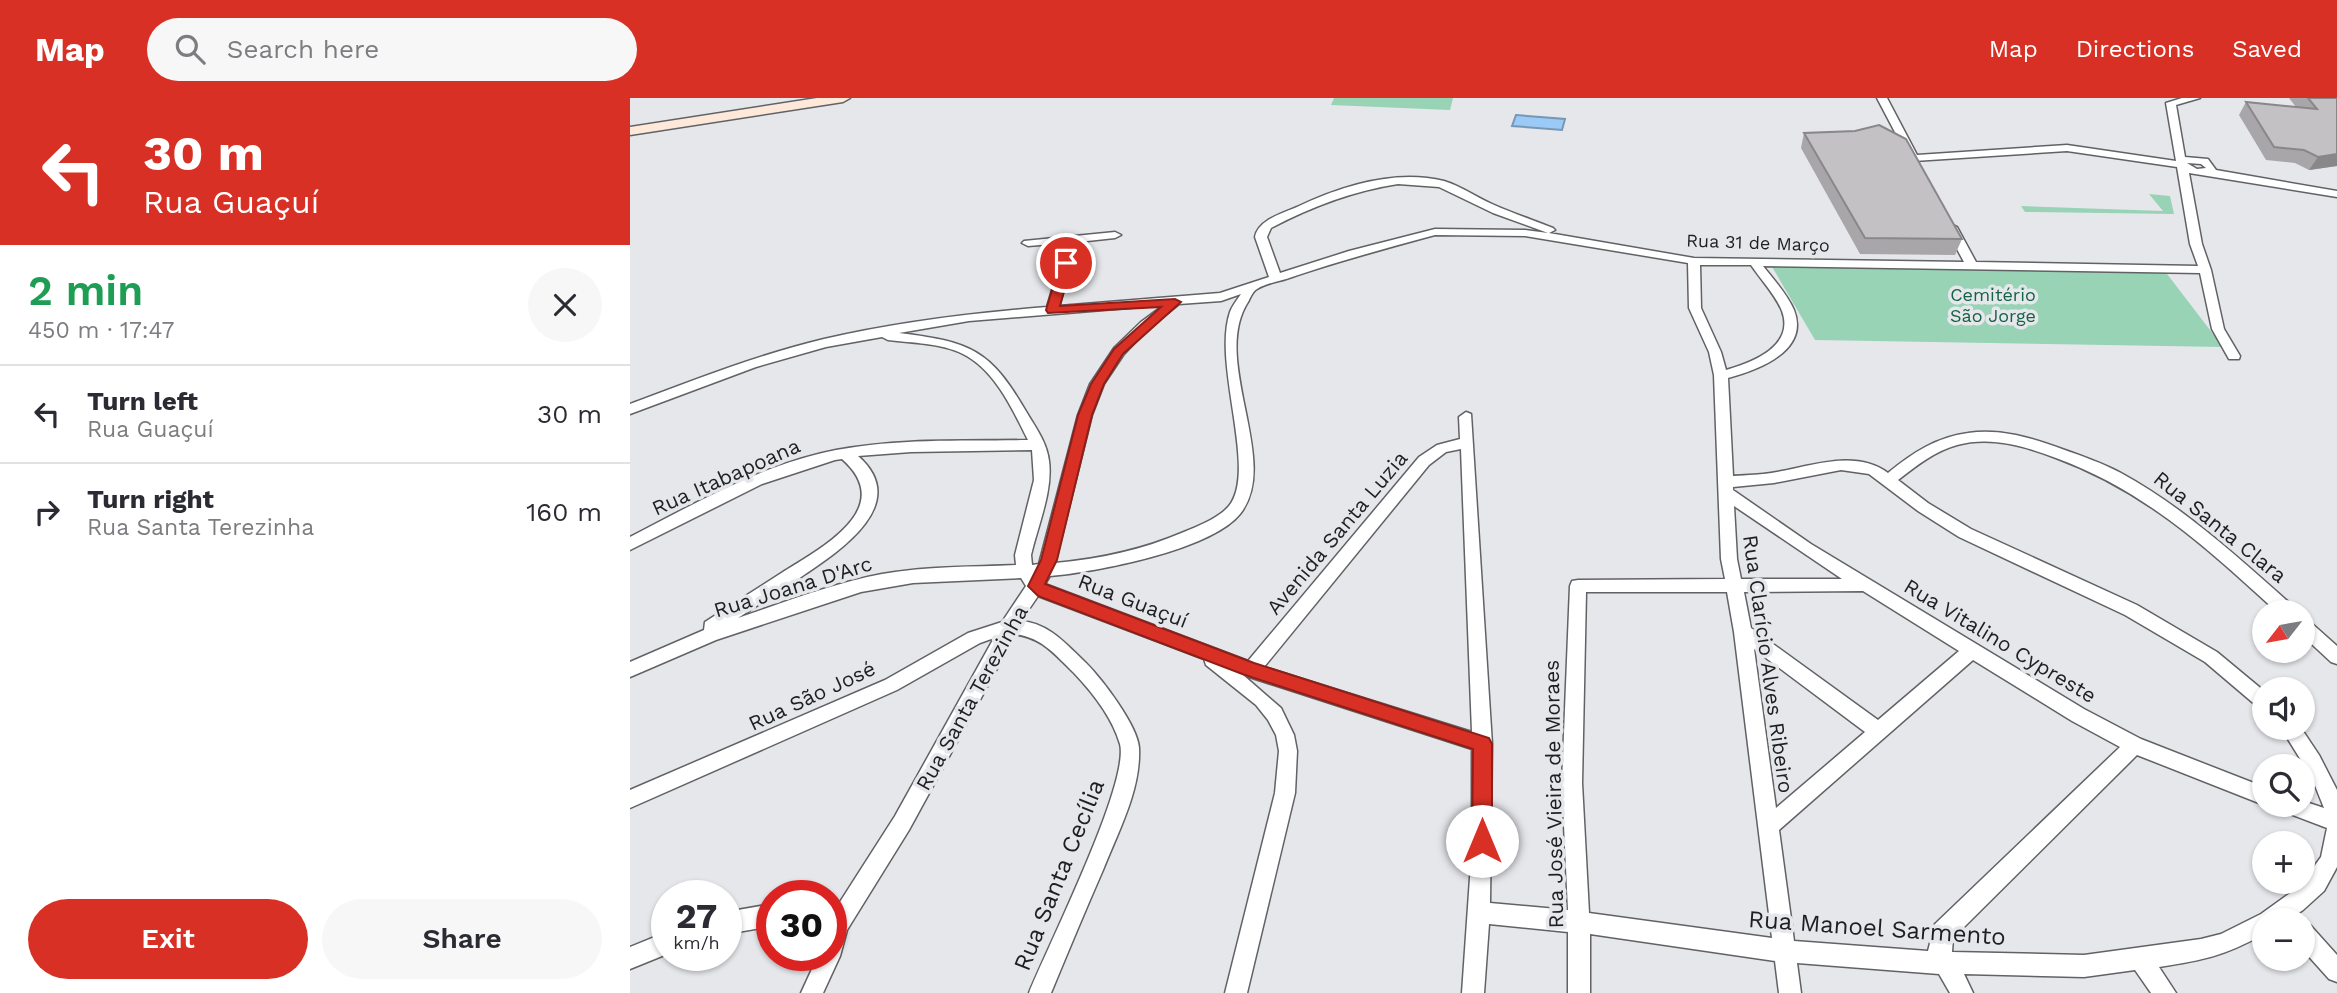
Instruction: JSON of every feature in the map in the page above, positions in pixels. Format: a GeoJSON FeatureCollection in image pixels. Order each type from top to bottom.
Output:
{"type":"FeatureCollection","features":[{"type":"Feature","properties":{"kind":"main road"},"geometry":{"type":"LineString","coordinates":[[630,125],[807,98]]}},
{"type":"Feature","properties":{"kind":"main road"},"geometry":{"type":"LineString","coordinates":[[630,131],[844,98]]}},
{"type":"Feature","properties":{"kind":"street"},"geometry":{"type":"LineString","coordinates":[[1882,98],[1917,163],[2067,148],[2188,159],[2236,175],[2337,194]]}},
{"type":"Feature","properties":{"kind":"street"},"geometry":{"type":"LineString","coordinates":[[2195,98],[2171,103],[2196,244],[2206,270],[2218,329],[2234,356]]}},
{"type":"Feature","properties":{"kind":"street"},"geometry":{"type":"LineString","coordinates":[[1276,279],[1261,237],[1267,226],[1321,201],[1354,190],[1394,182],[1434,183],[1455,189],[1494,209],[1577,240]]}},
{"type":"Feature","properties":{"kind":"street"},"geometry":{"type":"LineString","coordinates":[[1945,217],[1971,264]]}},
{"type":"Feature","properties":{"kind":"street","name":"Rua 31 de Março"},"geometry":{"type":"LineString","coordinates":[[630,409],[772,358],[872,333],[969,317],[1221,297],[1386,243],[1435,232],[1504,231],[1577,240],[1694,261],[2206,270]]}},
{"type":"Feature","properties":{"kind":"street"},"geometry":{"type":"LineString","coordinates":[[1028,243],[1115,235]]}},
{"type":"Feature","properties":{"kind":"street"},"geometry":{"type":"LineString","coordinates":[[1052,310],[1073,239]]}},
{"type":"Feature","properties":{"kind":"street","name":"Rua Clarício Alves Ribeiro"},"geometry":{"type":"LineString","coordinates":[[1694,261],[1695,308],[1715,352],[1721,375],[1727,544],[1743,632],[1790,993]]}},
{"type":"Feature","properties":{"kind":"street"},"geometry":{"type":"LineString","coordinates":[[1721,375],[1744,370],[1764,360],[1787,339],[1790,331],[1790,316],[1786,307],[1755,262]]}},
{"type":"Feature","properties":{"kind":"street","name":"Rua Joana D'Arc"},"geometry":{"type":"LineString","coordinates":[[630,670],[689,641],[852,587],[933,574],[1104,564],[1140,555],[1213,526],[1242,502],[1245,484],[1230,344],[1236,310],[1242,296],[1252,287]]}},
{"type":"Feature","properties":{"kind":"street","name":"Rua Santa Terezinha"},"geometry":{"type":"LineString","coordinates":[[847,906],[908,813],[993,660],[1008,626],[1046,568],[1085,415],[1097,384],[1119,351],[1175,302]]}},
{"type":"Feature","properties":{"kind":"street"},"geometry":{"type":"LineString","coordinates":[[872,333],[951,345],[985,361],[1006,387],[1038,445],[1043,462],[1023,555],[1024,570]]}},
{"type":"Feature","properties":{"kind":"street"},"geometry":{"type":"LineString","coordinates":[[1466,417],[1483,744],[1482,913],[1473,993]]}},
{"type":"Feature","properties":{"kind":"street","name":"Rua Santa Clara"},"geometry":{"type":"LineString","coordinates":[[1889,480],[1911,460],[1953,441],[1987,436],[2037,445],[2092,466],[2132,486],[2202,537],[2274,600]]}},
{"type":"Feature","properties":{"kind":"street","name":"Avenida Santa Luzia"},"geometry":{"type":"LineString","coordinates":[[1251,670],[1424,461],[1442,448],[1467,443]]}},
{"type":"Feature","properties":{"kind":"street","name":"Rua Itabapoana"},"geometry":{"type":"LineString","coordinates":[[634,540],[772,475],[822,458],[887,449],[1038,445]]}},
{"type":"Feature","properties":{"kind":"street"},"geometry":{"type":"LineString","coordinates":[[689,641],[798,572],[840,542],[855,527],[871,500],[871,489],[860,466],[845,453]]}},
{"type":"Feature","properties":{"kind":"street"},"geometry":{"type":"LineString","coordinates":[[1727,488],[1827,467],[1854,465],[1873,469],[1923,507],[1965,533],[2098,593],[2143,617],[2211,657],[2252,691]]}},
{"type":"Feature","properties":{"kind":"street","name":"Rua Vitalino Cypreste"},"geometry":{"type":"LineString","coordinates":[[1727,488],[1785,535],[2078,715],[2134,744],[2252,791]]}},
{"type":"Feature","properties":{"kind":"street","name":"Rua Guaçuí"},"geometry":{"type":"LineString","coordinates":[[1024,570],[1036,586],[1044,591],[1202,652],[1483,744]]}},
{"type":"Feature","properties":{"kind":"street","name":"Rua José Vieira de Moraes"},"geometry":{"type":"LineString","coordinates":[[1579,993],[1579,922],[1572,783],[1578,586],[1864,585]]}},
{"type":"Feature","properties":{"kind":"street","name":"Rua São José"},"geometry":{"type":"LineString","coordinates":[[630,799],[868,696],[955,647],[1008,626]]}},
{"type":"Feature","properties":{"kind":"street","name":"Rua Santa Cecília"},"geometry":{"type":"LineString","coordinates":[[1008,626],[1033,629],[1055,644],[1093,681],[1109,702],[1130,746],[1127,775],[1114,819],[1040,993]]}},
{"type":"Feature","properties":{"kind":"street"},"geometry":{"type":"LineString","coordinates":[[1743,632],[1878,731]]}},
{"type":"Feature","properties":{"kind":"street"},"geometry":{"type":"LineString","coordinates":[[2315,637],[2337,657]]}},
{"type":"Feature","properties":{"kind":"street"},"geometry":{"type":"LineString","coordinates":[[1767,828],[1972,650]]}},
{"type":"Feature","properties":{"kind":"street"},"geometry":{"type":"LineString","coordinates":[[1202,652],[1262,700],[1275,714],[1285,735],[1288,751],[1280,814],[1236,993]]}},
{"type":"Feature","properties":{"kind":"street"},"geometry":{"type":"LineString","coordinates":[[2298,740],[2322,776],[2332,799],[2337,821]]}},
{"type":"Feature","properties":{"kind":"street"},"geometry":{"type":"LineString","coordinates":[[1962,993],[1944,963],[1939,942],[1949,924],[2134,744]]}},
{"type":"Feature","properties":{"kind":"street"},"geometry":{"type":"LineString","coordinates":[[2315,814],[2337,821]]}},
{"type":"Feature","properties":{"kind":"street","name":"Rua Manoel Sarmento"},"geometry":{"type":"LineString","coordinates":[[2291,908],[2322,879],[2334,853],[2337,828]]}},
{"type":"Feature","properties":{"kind":"street","name":"Rua Manoel Sarmento"},"geometry":{"type":"LineString","coordinates":[[1482,913],[1579,922],[1784,951],[1944,963],[2084,966],[2141,960],[2224,944],[2252,931]]}},
{"type":"Feature","properties":{"kind":"street"},"geometry":{"type":"LineString","coordinates":[[2315,947],[2337,971]]}},
{"type":"Feature","properties":{"kind":"street"},"geometry":{"type":"LineString","coordinates":[[630,958],[651,949]]}},
{"type":"Feature","properties":{"kind":"street"},"geometry":{"type":"LineString","coordinates":[[2141,960],[2165,993]]}},
{"type":"Feature","properties":{"kind":"street"},"geometry":{"type":"LineString","coordinates":[[811,993],[822,971]]}},
{"type":"Feature","properties":{"kind":"green space"},"geometry":{"type":"Polygon","coordinates":[[[1334,98],[1453,98],[1450,110],[1331,105],[1334,98]]]}},
{"type":"Feature","properties":{"kind":"green space"},"geometry":{"type":"Polygon","coordinates":[[[2149,194],[2170,196],[2174,214],[2025,212],[2021,206],[2163,211],[2149,194]]]}},
{"type":"Feature","properties":{"kind":"green space","name":"Cemitério São Jorge"},"geometry":{"type":"Polygon","coordinates":[[[1771,265],[2164,270],[2223,347],[1815,340],[1771,265]]]}},
{"type":"Feature","properties":{"kind":"water"},"geometry":{"type":"Polygon","coordinates":[[[1516,115],[1565,119],[1562,130],[1512,126],[1516,115]]]}},
{"type":"Feature","properties":{"kind":"building"},"geometry":{"type":"Polygon","coordinates":[[[2308,98],[2337,98],[2337,154],[2318,157],[2304,150],[2274,147],[2246,102],[2317,109],[2308,98]]]}},
{"type":"Feature","properties":{"kind":"building"},"geometry":{"type":"Polygon","coordinates":[[[1879,125],[1906,139],[1962,239],[1865,238],[1804,133],[1855,131],[1879,125]]]}},
{"type":"Feature","properties":{"kind":"route"},"geometry":{"type":"LineString","coordinates":[[1066,263],[1052,310],[1175,302],[1119,351],[1097,384],[1085,415],[1049,560],[1036,586],[1251,670],[1483,744],[1482,841]]}}]}
